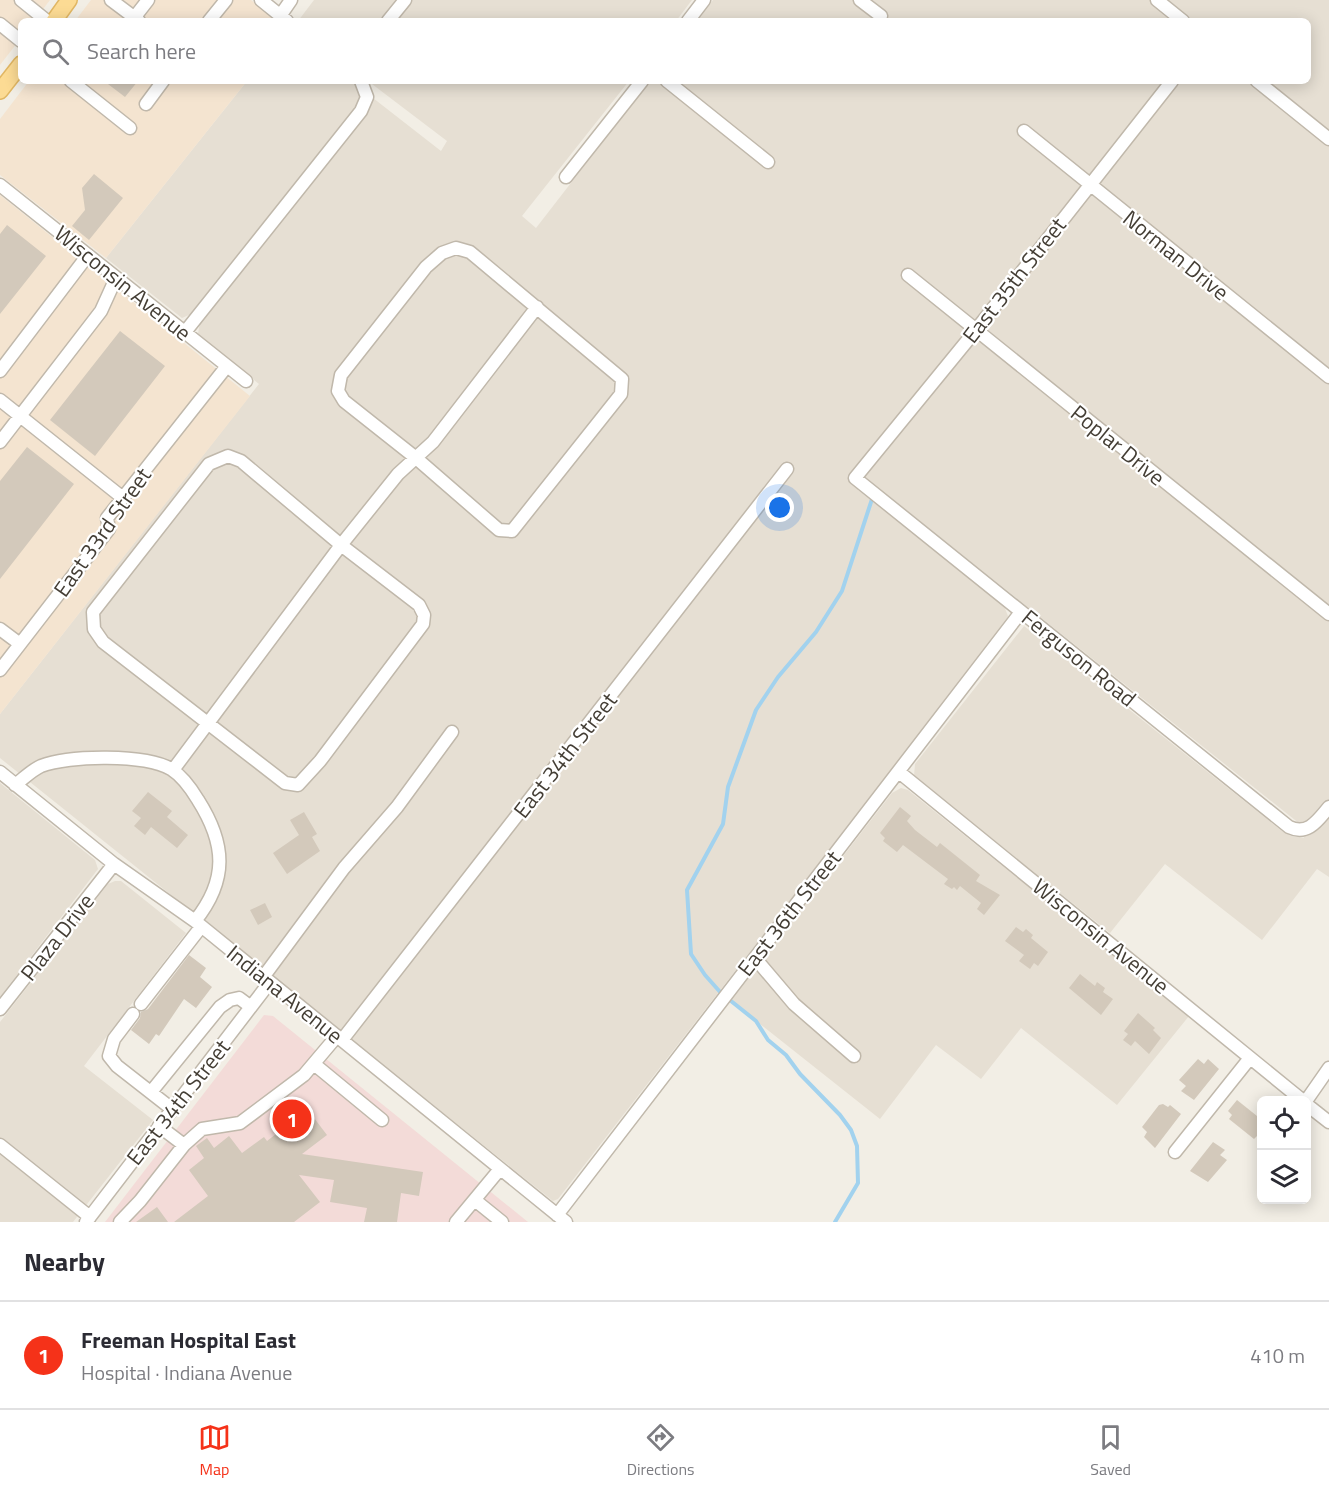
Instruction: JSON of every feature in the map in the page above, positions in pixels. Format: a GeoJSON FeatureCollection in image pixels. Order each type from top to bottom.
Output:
{"type":"FeatureCollection","features":[{"type":"Feature","properties":{"kind":"main road"},"geometry":{"type":"LineString","coordinates":[[56,18],[69,0]]}},
{"type":"Feature","properties":{"kind":"main road"},"geometry":{"type":"LineString","coordinates":[[0,91],[18,68]]}},
{"type":"Feature","properties":{"kind":"street"},"geometry":{"type":"LineString","coordinates":[[21,0],[43,18]]}},
{"type":"Feature","properties":{"kind":"street"},"geometry":{"type":"LineString","coordinates":[[111,0],[134,18]]}},
{"type":"Feature","properties":{"kind":"street"},"geometry":{"type":"LineString","coordinates":[[138,18],[148,0]]}},
{"type":"Feature","properties":{"kind":"street"},"geometry":{"type":"LineString","coordinates":[[211,18],[226,0]]}},
{"type":"Feature","properties":{"kind":"street"},"geometry":{"type":"LineString","coordinates":[[261,0],[284,18],[291,0]]}},
{"type":"Feature","properties":{"kind":"street"},"geometry":{"type":"LineString","coordinates":[[390,18],[405,0]]}},
{"type":"Feature","properties":{"kind":"street"},"geometry":{"type":"LineString","coordinates":[[690,18],[704,0]]}},
{"type":"Feature","properties":{"kind":"street"},"geometry":{"type":"LineString","coordinates":[[860,0],[881,16]]}},
{"type":"Feature","properties":{"kind":"street"},"geometry":{"type":"LineString","coordinates":[[1157,0],[1180,18]]}},
{"type":"Feature","properties":{"kind":"street"},"geometry":{"type":"LineString","coordinates":[[117,18],[123,10]]}},
{"type":"Feature","properties":{"kind":"street"},"geometry":{"type":"LineString","coordinates":[[0,24],[18,39]]}},
{"type":"Feature","properties":{"kind":"street"},"geometry":{"type":"LineString","coordinates":[[75,84],[130,128]]}},
{"type":"Feature","properties":{"kind":"street"},"geometry":{"type":"LineString","coordinates":[[146,104],[161,84]]}},
{"type":"Feature","properties":{"kind":"street"},"geometry":{"type":"LineString","coordinates":[[185,333],[361,111],[368,97],[364,84]]}},
{"type":"Feature","properties":{"kind":"street"},"geometry":{"type":"LineString","coordinates":[[566,177],[640,84]]}},
{"type":"Feature","properties":{"kind":"street"},"geometry":{"type":"LineString","coordinates":[[671,84],[768,162]]}},
{"type":"Feature","properties":{"kind":"street","name":"East 35th Street"},"geometry":{"type":"LineString","coordinates":[[855,478],[976,330],[1170,84]]}},
{"type":"Feature","properties":{"kind":"street"},"geometry":{"type":"LineString","coordinates":[[1261,84],[1329,139]]}},
{"type":"Feature","properties":{"kind":"street","name":"Norman Drive"},"geometry":{"type":"LineString","coordinates":[[1024,131],[1088,185],[1329,377]]}},
{"type":"Feature","properties":{"kind":"street","name":"Wisconsin Avenue"},"geometry":{"type":"LineString","coordinates":[[2,192],[88,255],[246,381]]}},
{"type":"Feature","properties":{"kind":"street"},"geometry":{"type":"LineString","coordinates":[[456,248],[470,252],[537,307],[622,379],[621,394],[512,531],[499,530],[416,458],[344,401],[338,392],[341,375],[426,267],[442,253],[456,248]]}},
{"type":"Feature","properties":{"kind":"street"},"geometry":{"type":"LineString","coordinates":[[0,371],[88,255]]}},
{"type":"Feature","properties":{"kind":"street","name":"Poplar Drive"},"geometry":{"type":"LineString","coordinates":[[908,276],[1329,614]]}},
{"type":"Feature","properties":{"kind":"street"},"geometry":{"type":"LineString","coordinates":[[0,442],[100,311],[116,278]]}},
{"type":"Feature","properties":{"kind":"street"},"geometry":{"type":"LineString","coordinates":[[173,770],[340,545],[398,474],[433,442],[537,307]]}},
{"type":"Feature","properties":{"kind":"street","name":"East 33rd Street"},"geometry":{"type":"LineString","coordinates":[[0,670],[109,529],[107,518],[227,366]]}},
{"type":"Feature","properties":{"kind":"street"},"geometry":{"type":"LineString","coordinates":[[0,400],[123,498]]}},
{"type":"Feature","properties":{"kind":"street"},"geometry":{"type":"LineString","coordinates":[[228,456],[241,461],[340,545],[419,605],[424,615],[423,624],[334,743],[298,785],[285,783],[103,642],[94,629],[93,612],[209,464],[228,456]]}},
{"type":"Feature","properties":{"kind":"street","name":"East 34th Street"},"geometry":{"type":"LineString","coordinates":[[120,1222],[140,1201],[184,1145],[202,1129],[240,1123],[304,1075],[340,1038],[787,469]]}},
{"type":"Feature","properties":{"kind":"street","name":"Ferguson Road"},"geometry":{"type":"LineString","coordinates":[[855,478],[1289,827],[1306,830],[1329,807]]}},
{"type":"Feature","properties":{"kind":"street","name":"East 36th Street"},"geometry":{"type":"LineString","coordinates":[[561,1218],[755,958],[1021,612]]}},
{"type":"Feature","properties":{"kind":"street"},"geometry":{"type":"LineString","coordinates":[[0,629],[20,644]]}},
{"type":"Feature","properties":{"kind":"street","name":"East 34th Street"},"geometry":{"type":"LineString","coordinates":[[88,1220],[251,1007],[267,979],[344,868],[397,807],[452,732]]}},
{"type":"Feature","properties":{"kind":"street"},"geometry":{"type":"LineString","coordinates":[[15,785],[41,766],[99,758],[142,761],[173,770],[195,795],[211,820],[218,839],[220,858],[217,886],[198,924],[141,1004]]}},
{"type":"Feature","properties":{"kind":"street","name":"Wisconsin Avenue"},"geometry":{"type":"LineString","coordinates":[[899,771],[1298,1096]]}},
{"type":"Feature","properties":{"kind":"street","name":"Indiana Avenue"},"geometry":{"type":"LineString","coordinates":[[0,772],[114,864],[198,924],[561,1218]]}},
{"type":"Feature","properties":{"kind":"street","name":"Plaza Drive"},"geometry":{"type":"LineString","coordinates":[[0,1009],[114,864]]}},
{"type":"Feature","properties":{"kind":"street"},"geometry":{"type":"LineString","coordinates":[[755,958],[794,1004],[854,1056]]}},
{"type":"Feature","properties":{"kind":"street"},"geometry":{"type":"LineString","coordinates":[[151,1092],[220,1007],[230,1000],[239,998],[251,1007]]}},
{"type":"Feature","properties":{"kind":"street"},"geometry":{"type":"LineString","coordinates":[[133,1014],[114,1039],[109,1056],[117,1066],[172,1109]]}},
{"type":"Feature","properties":{"kind":"street"},"geometry":{"type":"LineString","coordinates":[[1175,1152],[1250,1058]]}},
{"type":"Feature","properties":{"kind":"street"},"geometry":{"type":"LineString","coordinates":[[314,1064],[382,1120]]}},
{"type":"Feature","properties":{"kind":"street"},"geometry":{"type":"LineString","coordinates":[[1309,1096],[1329,1068]]}},
{"type":"Feature","properties":{"kind":"street","name":"Wisconsin Avenue"},"geometry":{"type":"LineString","coordinates":[[1311,1107],[1329,1122]]}},
{"type":"Feature","properties":{"kind":"street"},"geometry":{"type":"LineString","coordinates":[[159,1126],[184,1145]]}},
{"type":"Feature","properties":{"kind":"street"},"geometry":{"type":"LineString","coordinates":[[0,1145],[88,1220]]}},
{"type":"Feature","properties":{"kind":"street"},"geometry":{"type":"LineString","coordinates":[[456,1222],[476,1201],[500,1169]]}},
{"type":"Feature","properties":{"kind":"street"},"geometry":{"type":"LineString","coordinates":[[476,1201],[502,1222]]}},
{"type":"Feature","properties":{"kind":"shaded area"},"geometry":{"type":"Polygon","coordinates":[[[0,0],[50,0],[36,18],[18,18],[18,42],[0,65],[0,0]]]}},
{"type":"Feature","properties":{"kind":"shaded area"},"geometry":{"type":"Polygon","coordinates":[[[91,0],[251,0],[274,18],[77,18],[91,0]]]}},
{"type":"Feature","properties":{"kind":"shaded area"},"geometry":{"type":"Polygon","coordinates":[[[314,0],[692,0],[678,18],[300,18],[314,0]]]}},
{"type":"Feature","properties":{"kind":"shaded area"},"geometry":{"type":"Polygon","coordinates":[[[713,0],[1329,0],[1329,877],[1317,869],[1262,940],[1165,864],[1110,933],[914,776],[915,764],[1024,626],[1282,831],[1291,836],[1304,838],[1300,824],[867,479],[858,490],[1004,606],[1008,616],[1006,622],[558,1199],[553,1201],[0,758],[0,714],[259,384],[198,334],[200,321],[373,98],[441,151],[447,141],[372,84],[627,84],[522,216],[536,228],[648,84],[1311,84],[1311,18],[699,18],[713,0]]]}},
{"type":"Feature","properties":{"kind":"shaded area"},"geometry":{"type":"Polygon","coordinates":[[[27,84],[245,84],[106,258],[0,175],[0,119],[27,84]]]}},
{"type":"Feature","properties":{"kind":"shaded area"},"geometry":{"type":"Polygon","coordinates":[[[245,84],[356,84],[359,87],[360,99],[356,108],[191,314],[182,318],[106,258],[245,84]]]}},
{"type":"Feature","properties":{"kind":"shaded area"},"geometry":{"type":"Polygon","coordinates":[[[0,195],[250,396],[0,714],[0,195]]]}},
{"type":"Feature","properties":{"kind":"shaded area"},"geometry":{"type":"Polygon","coordinates":[[[0,783],[95,860],[98,869],[0,997],[0,783]]]}},
{"type":"Feature","properties":{"kind":"shaded area"},"geometry":{"type":"Polygon","coordinates":[[[901,788],[908,790],[1189,1016],[1117,1105],[1021,1028],[981,1079],[936,1045],[880,1119],[731,1001],[892,793],[901,788]]]}},
{"type":"Feature","properties":{"kind":"shaded area"},"geometry":{"type":"Polygon","coordinates":[[[121,881],[186,933],[84,1066],[153,1120],[73,1222],[0,1222],[0,1022],[108,884],[121,881]]]}},
{"type":"Feature","properties":{"kind":"shaded area"},"geometry":{"type":"Polygon","coordinates":[[[264,1015],[273,1016],[528,1222],[105,1222],[264,1015]]]}},
{"type":"Feature","properties":{"kind":"building"},"geometry":{"type":"Polygon","coordinates":[[[108,84],[136,84],[125,97],[108,84]]]}},
{"type":"Feature","properties":{"kind":"building"},"geometry":{"type":"Polygon","coordinates":[[[94,174],[123,198],[89,240],[72,226],[85,210],[82,188],[94,174]]]}},
{"type":"Feature","properties":{"kind":"building"},"geometry":{"type":"Polygon","coordinates":[[[7,225],[46,256],[0,314],[0,234],[7,225]]]}},
{"type":"Feature","properties":{"kind":"building"},"geometry":{"type":"Polygon","coordinates":[[[120,331],[165,366],[95,456],[50,420],[120,331]]]}},
{"type":"Feature","properties":{"kind":"building"},"geometry":{"type":"Polygon","coordinates":[[[27,447],[74,484],[0,579],[0,481],[27,447]]]}},
{"type":"Feature","properties":{"kind":"building"},"geometry":{"type":"Polygon","coordinates":[[[148,792],[172,811],[167,817],[188,835],[177,848],[151,827],[145,835],[134,826],[141,818],[132,811],[148,792]]]}},
{"type":"Feature","properties":{"kind":"building"},"geometry":{"type":"Polygon","coordinates":[[[900,807],[911,816],[907,821],[915,830],[937,847],[940,843],[980,875],[976,881],[1000,895],[984,915],[977,909],[981,903],[960,886],[957,890],[944,884],[948,879],[903,845],[897,852],[883,841],[885,838],[880,833],[900,807]]]}},
{"type":"Feature","properties":{"kind":"building"},"geometry":{"type":"Polygon","coordinates":[[[304,812],[317,834],[312,837],[320,851],[287,874],[273,853],[299,835],[290,820],[304,812]]]}},
{"type":"Feature","properties":{"kind":"building"},"geometry":{"type":"Polygon","coordinates":[[[265,903],[272,917],[258,925],[250,910],[265,903]]]}},
{"type":"Feature","properties":{"kind":"building"},"geometry":{"type":"Polygon","coordinates":[[[1016,927],[1023,932],[1026,929],[1033,935],[1031,938],[1048,952],[1038,966],[1034,963],[1030,969],[1019,961],[1024,955],[1005,941],[1016,927]]]}},
{"type":"Feature","properties":{"kind":"building"},"geometry":{"type":"Polygon","coordinates":[[[189,955],[206,968],[200,977],[212,987],[196,1008],[184,999],[159,1036],[156,1034],[149,1044],[131,1030],[140,1018],[141,1012],[148,1009],[189,955]]]}},
{"type":"Feature","properties":{"kind":"building"},"geometry":{"type":"Polygon","coordinates":[[[1080,974],[1095,986],[1097,982],[1105,988],[1103,992],[1113,999],[1101,1015],[1069,988],[1080,974]]]}},
{"type":"Feature","properties":{"kind":"building"},"geometry":{"type":"Polygon","coordinates":[[[1138,1013],[1155,1028],[1153,1030],[1161,1038],[1149,1054],[1135,1041],[1131,1046],[1123,1040],[1128,1034],[1124,1031],[1138,1013]]]}},
{"type":"Feature","properties":{"kind":"building"},"geometry":{"type":"Polygon","coordinates":[[[1198,1059],[1204,1064],[1208,1059],[1219,1069],[1194,1100],[1181,1091],[1186,1086],[1179,1080],[1198,1059]]]}},
{"type":"Feature","properties":{"kind":"building"},"geometry":{"type":"Polygon","coordinates":[[[1237,1100],[1257,1116],[1257,1136],[1254,1139],[1229,1119],[1232,1115],[1228,1111],[1237,1100]]]}},
{"type":"Feature","properties":{"kind":"building"},"geometry":{"type":"Polygon","coordinates":[[[1163,1104],[1168,1107],[1170,1105],[1181,1114],[1155,1148],[1144,1137],[1147,1132],[1142,1127],[1159,1105],[1163,1104]]]}},
{"type":"Feature","properties":{"kind":"building"},"geometry":{"type":"Polygon","coordinates":[[[311,1114],[327,1135],[302,1154],[423,1172],[419,1196],[401,1193],[397,1222],[364,1222],[367,1208],[330,1202],[334,1180],[299,1175],[320,1202],[294,1222],[174,1222],[208,1196],[189,1170],[204,1158],[196,1146],[207,1138],[214,1148],[229,1136],[242,1153],[264,1137],[267,1141],[276,1134],[280,1139],[311,1114]]]}},
{"type":"Feature","properties":{"kind":"building"},"geometry":{"type":"Polygon","coordinates":[[[1213,1142],[1225,1150],[1220,1155],[1227,1160],[1208,1182],[1190,1171],[1213,1142]]]}},
{"type":"Feature","properties":{"kind":"building"},"geometry":{"type":"Polygon","coordinates":[[[157,1207],[168,1222],[136,1222],[157,1207]]]}},
{"type":"Feature","properties":{"kind":"waterway"},"geometry":{"type":"LineString","coordinates":[[835,1222],[858,1183],[857,1146],[851,1130],[840,1115],[800,1074],[786,1055],[768,1040],[756,1021],[721,993],[705,975],[691,954],[687,890],[723,824],[728,787],[756,710],[778,677],[816,632],[842,591],[873,496]]}},
{"type":"Feature","properties":{"kind":"place","name":"Freeman Hospital East"},"geometry":{"type":"Point","coordinates":[292,1119]}}]}
